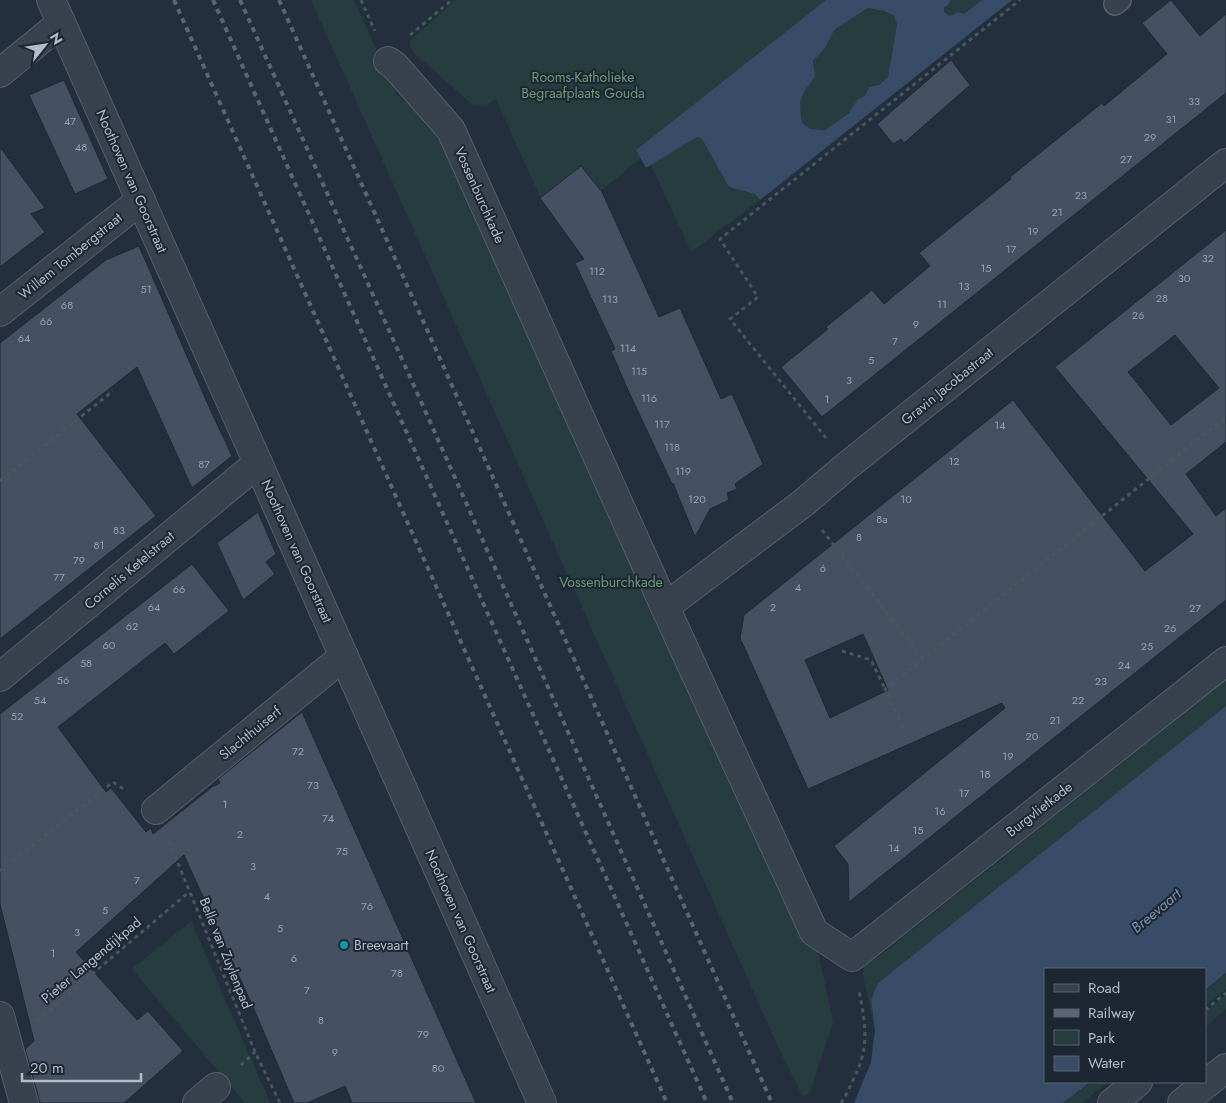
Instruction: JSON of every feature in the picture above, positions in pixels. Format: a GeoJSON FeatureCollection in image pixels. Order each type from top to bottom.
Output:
{"type":"FeatureCollection","features":[{"type":"Feature","properties":{"kind":"street"},"geometry":{"type":"LineString","coordinates":[[0,73],[56,11]]}},
{"type":"Feature","properties":{"kind":"street","name":"Noothoven van Goorstraat"},"geometry":{"type":"LineString","coordinates":[[56,11],[542,1103]]}},
{"type":"Feature","properties":{"kind":"street","name":"Vossenburchkade"},"geometry":{"type":"LineString","coordinates":[[392,64],[451,130],[665,607],[814,932],[852,957]]}},
{"type":"Feature","properties":{"kind":"street","name":"Gravin Jacobastraat"},"geometry":{"type":"LineString","coordinates":[[665,607],[802,504],[1226,163]]}},
{"type":"Feature","properties":{"kind":"street","name":"Willem Tombergstraat"},"geometry":{"type":"LineString","coordinates":[[0,312],[141,200]]}},
{"type":"Feature","properties":{"kind":"street","name":"Cornelis Ketelstraat"},"geometry":{"type":"LineString","coordinates":[[0,677],[258,463]]}},
{"type":"Feature","properties":{"kind":"street","name":"Slachthuiserf"},"geometry":{"type":"LineString","coordinates":[[156,810],[344,656]]}},
{"type":"Feature","properties":{"kind":"street","name":"Burgvlietkade"},"geometry":{"type":"LineString","coordinates":[[852,957],[1226,661]]}},
{"type":"Feature","properties":{"kind":"street"},"geometry":{"type":"LineString","coordinates":[[0,1016],[24,1103]]}},
{"type":"Feature","properties":{"kind":"street"},"geometry":{"type":"LineString","coordinates":[[1206,1082],[1216,1073]]}},
{"type":"Feature","properties":{"kind":"street"},"geometry":{"type":"LineString","coordinates":[[1112,1103],[1137,1083]]}},
{"type":"Feature","properties":{"kind":"street"},"geometry":{"type":"LineString","coordinates":[[1182,1103],[1205,1083]]}},
{"type":"Feature","properties":{"kind":"path"},"geometry":{"type":"LineString","coordinates":[[392,64],[407,38],[452,0]]}},
{"type":"Feature","properties":{"kind":"path"},"geometry":{"type":"LineString","coordinates":[[848,466],[730,319],[758,297],[720,239],[1020,0]]}},
{"type":"Feature","properties":{"kind":"path"},"geometry":{"type":"LineString","coordinates":[[0,481],[113,391]]}},
{"type":"Feature","properties":{"kind":"path"},"geometry":{"type":"LineString","coordinates":[[885,689],[1226,417]]}},
{"type":"Feature","properties":{"kind":"path"},"geometry":{"type":"LineString","coordinates":[[802,504],[923,659]]}},
{"type":"Feature","properties":{"kind":"path"},"geometry":{"type":"LineString","coordinates":[[842,651],[871,660],[903,727]]}},
{"type":"Feature","properties":{"kind":"path"},"geometry":{"type":"LineString","coordinates":[[0,871],[113,782],[156,810]]}},
{"type":"Feature","properties":{"kind":"path","name":"Belle van Zuylenpad"},"geometry":{"type":"LineString","coordinates":[[156,810],[255,1052],[280,1103]]}},
{"type":"Feature","properties":{"kind":"path","name":"Pieter Langendijkpad"},"geometry":{"type":"LineString","coordinates":[[8,1046],[189,892]]}},
{"type":"Feature","properties":{"kind":"path"},"geometry":{"type":"LineString","coordinates":[[841,1103],[860,1067],[864,1048],[865,1023],[852,957]]}},
{"type":"Feature","properties":{"kind":"path"},"geometry":{"type":"LineString","coordinates":[[1206,1009],[1226,993]]}},
{"type":"Feature","properties":{"kind":"green space"},"geometry":{"type":"Polygon","coordinates":[[[311,0],[354,0],[397,95],[439,129],[798,921],[819,955],[833,1022],[810,1092],[803,1097],[780,1051],[311,0]]]}},
{"type":"Feature","properties":{"kind":"green space","name":"Rooms-Katholieke Begraafplaats Gouda"},"geometry":{"type":"Polygon","coordinates":[[[456,0],[826,0],[636,150],[641,158],[601,191],[541,199],[496,99],[486,106],[473,105],[415,54],[410,46],[410,40],[456,0]]]}},
{"type":"Feature","properties":{"kind":"green space"},"geometry":{"type":"Polygon","coordinates":[[[951,0],[982,0],[964,14],[958,12],[950,16],[944,12],[944,8],[951,0]]]}},
{"type":"Feature","properties":{"kind":"green space"},"geometry":{"type":"Polygon","coordinates":[[[868,8],[885,11],[894,16],[897,24],[888,77],[879,85],[869,87],[865,96],[858,99],[848,114],[825,130],[810,129],[802,123],[800,103],[803,94],[815,77],[813,61],[825,48],[834,30],[868,8]]]}},
{"type":"Feature","properties":{"kind":"green space"},"geometry":{"type":"Polygon","coordinates":[[[697,137],[702,139],[729,187],[755,194],[760,200],[691,252],[651,165],[697,137]]]}},
{"type":"Feature","properties":{"kind":"green space"},"geometry":{"type":"Polygon","coordinates":[[[1226,680],[1226,706],[878,983],[871,1000],[875,1030],[863,975],[864,966],[882,954],[1226,680]]]}},
{"type":"Feature","properties":{"kind":"green space"},"geometry":{"type":"Polygon","coordinates":[[[191,921],[270,1102],[245,1103],[132,969],[191,921]]]}},
{"type":"Feature","properties":{"kind":"green space"},"geometry":{"type":"Polygon","coordinates":[[[1226,974],[1226,989],[1206,1005],[1206,990],[1226,974]]]}},
{"type":"Feature","properties":{"kind":"green space"},"geometry":{"type":"Polygon","coordinates":[[[1226,995],[1226,1009],[1206,1026],[1206,1011],[1226,995]]]}},
{"type":"Feature","properties":{"kind":"green space"},"geometry":{"type":"Polygon","coordinates":[[[1090,1083],[1107,1083],[1082,1103],[1064,1103],[1090,1083]]]}},
{"type":"Feature","properties":{"kind":"water"},"geometry":{"type":"Polygon","coordinates":[[[826,0],[951,0],[944,8],[944,12],[950,16],[958,12],[964,14],[982,0],[1012,0],[760,200],[755,194],[729,187],[702,139],[697,137],[646,168],[636,150],[826,0]],[[868,8],[834,30],[825,48],[813,61],[815,77],[803,94],[800,103],[802,123],[810,129],[825,130],[848,114],[858,99],[865,96],[869,87],[879,85],[888,77],[897,24],[894,16],[885,11],[868,8]]]}},
{"type":"Feature","properties":{"kind":"water"},"geometry":{"type":"Polygon","coordinates":[[[1226,706],[1226,973],[1206,989],[1206,968],[1044,968],[1044,1083],[1089,1083],[1063,1103],[854,1103],[871,1062],[875,1030],[871,1000],[878,983],[1226,706]]]}},
{"type":"Feature","properties":{"kind":"building"},"geometry":{"type":"Polygon","coordinates":[[[1171,0],[1200,36],[1226,14],[1226,93],[822,417],[781,367],[872,290],[884,304],[930,266],[919,253],[1102,103],[1104,106],[1167,54],[1142,23],[1171,0]]]}},
{"type":"Feature","properties":{"kind":"building"},"geometry":{"type":"Polygon","coordinates":[[[951,60],[970,85],[904,143],[901,139],[893,144],[877,124],[951,60]]]}},
{"type":"Feature","properties":{"kind":"building"},"geometry":{"type":"Polygon","coordinates":[[[64,80],[108,179],[75,194],[29,95],[64,80]]]}},
{"type":"Feature","properties":{"kind":"building"},"geometry":{"type":"Polygon","coordinates":[[[0,147],[45,208],[31,214],[45,232],[0,267],[0,147]]]}},
{"type":"Feature","properties":{"kind":"building"},"geometry":{"type":"Polygon","coordinates":[[[581,166],[602,192],[659,317],[680,308],[721,399],[732,394],[763,464],[735,484],[737,489],[727,493],[729,500],[710,509],[695,537],[673,483],[628,390],[611,351],[615,349],[575,263],[584,259],[540,198],[581,166]]]}},
{"type":"Feature","properties":{"kind":"building"},"geometry":{"type":"Polygon","coordinates":[[[1226,230],[1226,442],[1186,474],[1216,516],[1226,508],[1226,600],[849,902],[848,864],[834,846],[1005,708],[1002,703],[808,789],[740,638],[744,615],[1013,400],[1145,571],[1193,534],[1055,367],[1226,230]],[[1175,335],[1128,372],[1171,425],[1219,388],[1175,335]],[[863,634],[805,660],[830,718],[888,690],[863,634]]]}},
{"type":"Feature","properties":{"kind":"building"},"geometry":{"type":"Polygon","coordinates":[[[139,246],[232,456],[192,488],[137,367],[77,414],[156,516],[0,639],[0,343],[106,260],[139,246]]]}},
{"type":"Feature","properties":{"kind":"building"},"geometry":{"type":"Polygon","coordinates":[[[258,512],[276,554],[266,562],[275,574],[243,600],[217,543],[258,512]]]}},
{"type":"Feature","properties":{"kind":"building"},"geometry":{"type":"Polygon","coordinates":[[[192,564],[229,611],[174,654],[165,643],[58,727],[106,792],[111,788],[146,832],[151,828],[153,834],[212,787],[220,783],[218,779],[302,712],[476,1103],[352,1103],[345,1086],[307,1103],[294,1103],[184,855],[76,952],[137,1020],[148,1011],[183,1051],[124,1103],[40,1103],[25,1049],[34,1041],[0,904],[0,714],[192,564]]]}},
{"type":"Feature","properties":{"kind":"railway"},"geometry":{"type":"LineString","coordinates":[[174,0],[667,1103]]}},
{"type":"Feature","properties":{"kind":"railway"},"geometry":{"type":"LineString","coordinates":[[213,0],[707,1103]]}},
{"type":"Feature","properties":{"kind":"railway"},"geometry":{"type":"LineString","coordinates":[[240,0],[733,1103]]}},
{"type":"Feature","properties":{"kind":"railway"},"geometry":{"type":"LineString","coordinates":[[279,0],[772,1103]]}},
{"type":"Feature","properties":{"kind":"place","name":"Breevaart"},"geometry":{"type":"Point","coordinates":[344,945]}}]}
